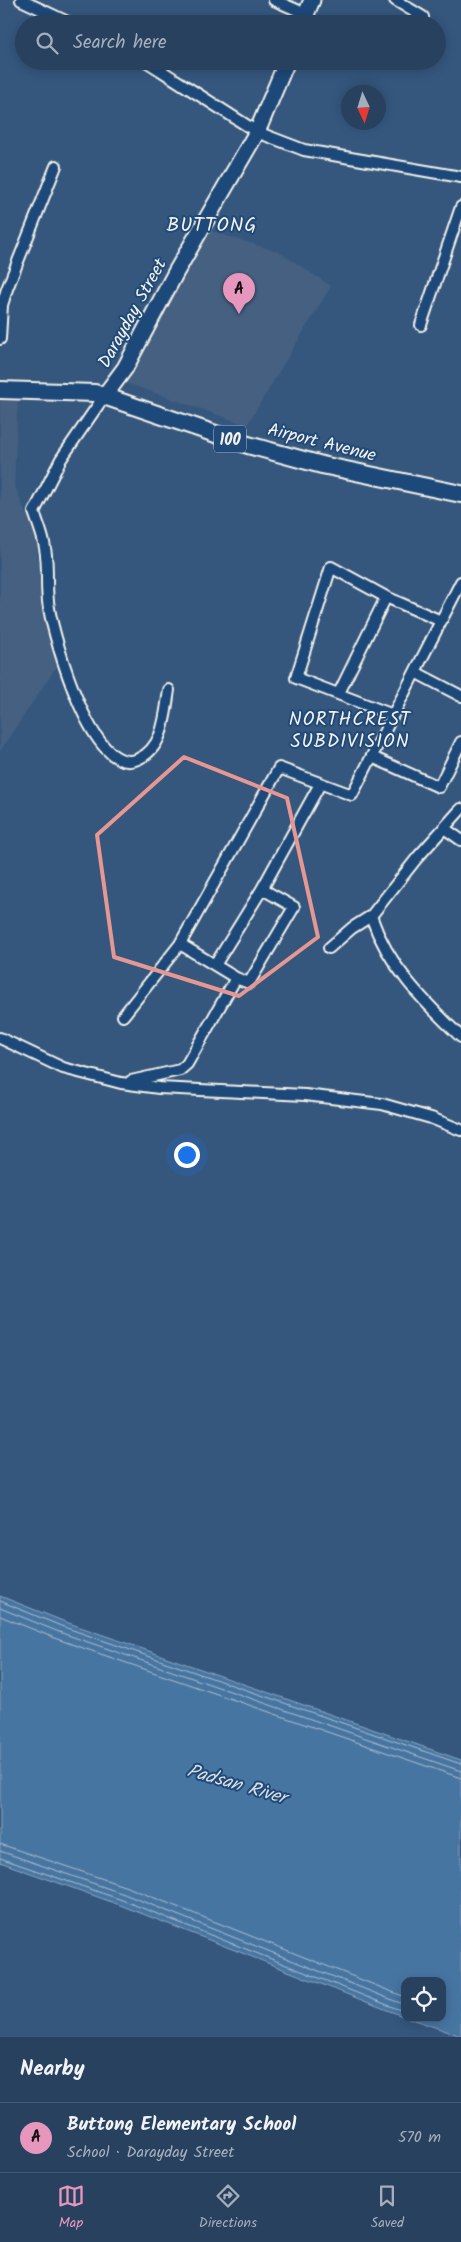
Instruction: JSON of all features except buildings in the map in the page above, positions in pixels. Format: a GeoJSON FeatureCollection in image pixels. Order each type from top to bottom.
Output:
{"type":"FeatureCollection","features":[{"type":"Feature","properties":{"kind":"main road","name":"Airport Avenue"},"geometry":{"type":"LineString","coordinates":[[0,390],[84,392],[105,396],[256,447],[322,465],[461,494]]}},
{"type":"Feature","properties":{"kind":"street"},"geometry":{"type":"LineString","coordinates":[[21,0],[53,15]]}},
{"type":"Feature","properties":{"kind":"street"},"geometry":{"type":"LineString","coordinates":[[274,0],[298,15]]}},
{"type":"Feature","properties":{"kind":"street"},"geometry":{"type":"LineString","coordinates":[[306,15],[312,0]]}},
{"type":"Feature","properties":{"kind":"street"},"geometry":{"type":"LineString","coordinates":[[395,0],[420,15]]}},
{"type":"Feature","properties":{"kind":"street"},"geometry":{"type":"LineString","coordinates":[[160,70],[257,132],[314,152],[461,177]]}},
{"type":"Feature","properties":{"kind":"street","name":"Darayday Street"},"geometry":{"type":"LineString","coordinates":[[105,396],[125,368],[176,272],[257,132],[282,70]]}},
{"type":"Feature","properties":{"kind":"street"},"geometry":{"type":"LineString","coordinates":[[0,339],[2,306],[7,289],[56,166]]}},
{"type":"Feature","properties":{"kind":"street"},"geometry":{"type":"LineString","coordinates":[[421,325],[461,207]]}},
{"type":"Feature","properties":{"kind":"street"},"geometry":{"type":"LineString","coordinates":[[105,396],[61,459],[34,512],[45,548],[49,609],[78,706],[100,743],[110,754],[124,761],[131,761],[138,759],[152,749],[162,732],[169,690]]}},
{"type":"Feature","properties":{"kind":"street"},"geometry":{"type":"LineString","coordinates":[[393,715],[296,678],[330,567],[386,597],[441,621]]}},
{"type":"Feature","properties":{"kind":"street"},"geometry":{"type":"LineString","coordinates":[[123,1016],[180,944],[279,768],[352,795],[461,582]]}},
{"type":"Feature","properties":{"kind":"street"},"geometry":{"type":"LineString","coordinates":[[339,693],[386,597]]}},
{"type":"Feature","properties":{"kind":"street"},"geometry":{"type":"LineString","coordinates":[[415,672],[461,696]]}},
{"type":"Feature","properties":{"kind":"street"},"geometry":{"type":"LineString","coordinates":[[372,756],[439,787],[461,742]]}},
{"type":"Feature","properties":{"kind":"street"},"geometry":{"type":"LineString","coordinates":[[216,965],[262,889],[320,784]]}},
{"type":"Feature","properties":{"kind":"street"},"geometry":{"type":"LineString","coordinates":[[329,948],[352,928],[371,916],[416,858],[461,809]]}},
{"type":"Feature","properties":{"kind":"street"},"geometry":{"type":"LineString","coordinates":[[444,828],[461,840]]}},
{"type":"Feature","properties":{"kind":"street"},"geometry":{"type":"LineString","coordinates":[[180,944],[249,984],[294,907],[262,889]]}},
{"type":"Feature","properties":{"kind":"street"},"geometry":{"type":"LineString","coordinates":[[371,916],[378,936],[396,968],[426,1004],[461,1037]]}},
{"type":"Feature","properties":{"kind":"street"},"geometry":{"type":"LineString","coordinates":[[121,1084],[180,1070],[186,1064],[236,978]]}},
{"type":"Feature","properties":{"kind":"street"},"geometry":{"type":"LineString","coordinates":[[0,1038],[64,1068],[121,1084],[159,1088],[305,1095],[382,1104],[431,1118],[461,1130]]}},
{"type":"Feature","properties":{"kind":"highlighted area"},"geometry":{"type":"Polygon","coordinates":[[[184,757],[287,798],[318,937],[239,996],[114,957],[97,835],[184,757]]]}},
{"type":"Feature","properties":{"kind":"shaded area"},"geometry":{"type":"Polygon","coordinates":[[[208,230],[279,252],[331,286],[247,425],[126,383],[208,230]]]}},
{"type":"Feature","properties":{"kind":"shaded area"},"geometry":{"type":"Polygon","coordinates":[[[0,395],[18,395],[14,484],[36,538],[43,614],[59,663],[0,751],[0,395]]]}},
{"type":"Feature","properties":{"kind":"water","name":"Padsan River"},"geometry":{"type":"Polygon","coordinates":[[[0,1596],[63,1621],[461,1760],[461,2036],[420,2022],[446,2022],[446,1977],[401,1977],[401,2015],[120,1905],[0,1862],[0,1596]]]}},
{"type":"Feature","properties":{"kind":"place","name":"Buttong Elementary School"},"geometry":{"type":"Point","coordinates":[239,314]}},
{"type":"Feature","properties":{"kind":"district","name":"BUTTONG"},"geometry":{"type":"Point","coordinates":[212,224]}},
{"type":"Feature","properties":{"kind":"district","name":"NORTHCREST SUBDIVISION"},"geometry":{"type":"Point","coordinates":[350,729]}}]}
